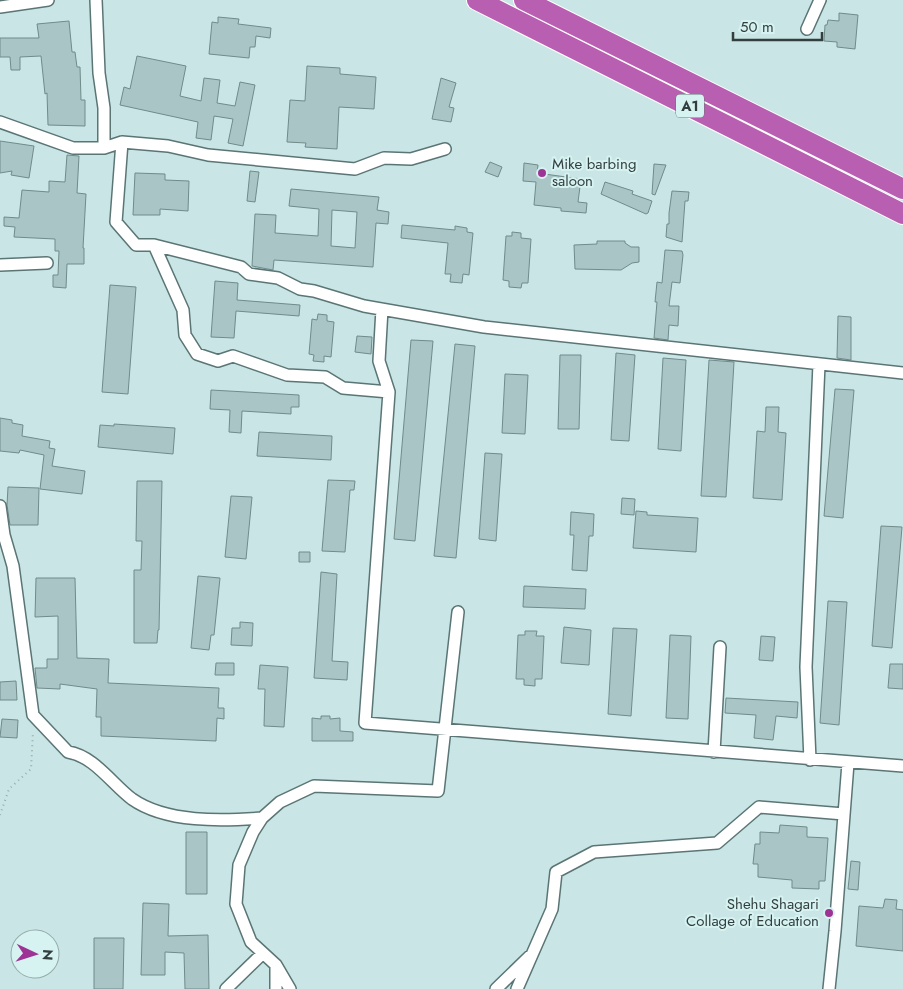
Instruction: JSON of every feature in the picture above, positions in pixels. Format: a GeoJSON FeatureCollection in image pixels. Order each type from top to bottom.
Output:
{"type":"FeatureCollection","features":[{"type":"Feature","properties":{"kind":"highway","name":"A1"},"geometry":{"type":"LineString","coordinates":[[477,0],[903,214]]}},
{"type":"Feature","properties":{"kind":"highway"},"geometry":{"type":"LineString","coordinates":[[563,0],[568,22]]}},
{"type":"Feature","properties":{"kind":"highway","name":"A1"},"geometry":{"type":"LineString","coordinates":[[535,3],[568,22],[903,189]]}},
{"type":"Feature","properties":{"kind":"street"},"geometry":{"type":"LineString","coordinates":[[0,7],[48,0]]}},
{"type":"Feature","properties":{"kind":"street"},"geometry":{"type":"LineString","coordinates":[[96,0],[99,73],[104,108],[104,148]]}},
{"type":"Feature","properties":{"kind":"street"},"geometry":{"type":"LineString","coordinates":[[807,29],[820,0]]}},
{"type":"Feature","properties":{"kind":"street"},"geometry":{"type":"LineString","coordinates":[[527,24],[535,3]]}},
{"type":"Feature","properties":{"kind":"street"},"geometry":{"type":"LineString","coordinates":[[0,122],[73,148],[104,148],[122,142],[168,146],[208,156],[355,169],[384,158],[411,159],[445,149]]}},
{"type":"Feature","properties":{"kind":"street"},"geometry":{"type":"LineString","coordinates":[[122,142],[116,222],[136,245],[154,246],[241,267],[249,274],[278,278],[300,289],[314,291],[364,306],[423,318],[903,373]]}},
{"type":"Feature","properties":{"kind":"street"},"geometry":{"type":"LineString","coordinates":[[154,246],[183,310],[185,335],[197,354],[218,361],[233,356],[287,375],[325,376],[343,388],[389,392]]}},
{"type":"Feature","properties":{"kind":"street"},"geometry":{"type":"LineString","coordinates":[[0,265],[47,263]]}},
{"type":"Feature","properties":{"kind":"street"},"geometry":{"type":"LineString","coordinates":[[382,309],[379,361],[389,392],[365,723],[903,766]]}},
{"type":"Feature","properties":{"kind":"street"},"geometry":{"type":"LineString","coordinates":[[810,760],[806,667],[820,364]]}},
{"type":"Feature","properties":{"kind":"street"},"geometry":{"type":"LineString","coordinates":[[0,506],[4,535],[13,566],[34,715],[68,752],[91,762],[134,800],[145,806],[189,819],[262,818]]}},
{"type":"Feature","properties":{"kind":"street"},"geometry":{"type":"LineString","coordinates":[[290,989],[276,965],[251,942],[236,904],[238,864],[252,832],[262,818],[280,802],[314,786],[438,791],[458,612]]}},
{"type":"Feature","properties":{"kind":"street"},"geometry":{"type":"LineString","coordinates":[[714,752],[720,647]]}},
{"type":"Feature","properties":{"kind":"street"},"geometry":{"type":"LineString","coordinates":[[829,989],[848,763]]}},
{"type":"Feature","properties":{"kind":"street"},"geometry":{"type":"LineString","coordinates":[[517,989],[552,909],[556,872],[594,852],[717,843],[759,807],[844,814]]}},
{"type":"Feature","properties":{"kind":"street"},"geometry":{"type":"LineString","coordinates":[[226,989],[263,953]]}},
{"type":"Feature","properties":{"kind":"street"},"geometry":{"type":"LineString","coordinates":[[496,989],[533,953]]}},
{"type":"Feature","properties":{"kind":"street"},"geometry":{"type":"LineString","coordinates":[[276,965],[276,989]]}},
{"type":"Feature","properties":{"kind":"path"},"geometry":{"type":"LineString","coordinates":[[0,815],[8,789],[31,769],[34,715]]}},
{"type":"Feature","properties":{"kind":"building"},"geometry":{"type":"Polygon","coordinates":[[[839,13],[858,15],[855,49],[837,47],[837,42],[824,41],[825,25],[827,25],[828,20],[839,21],[839,13]]]}},
{"type":"Feature","properties":{"kind":"building"},"geometry":{"type":"Polygon","coordinates":[[[218,17],[239,19],[238,24],[271,28],[270,38],[256,36],[255,47],[250,47],[249,58],[209,54],[212,22],[218,23],[218,17]]]}},
{"type":"Feature","properties":{"kind":"building"},"geometry":{"type":"Polygon","coordinates":[[[69,21],[72,52],[75,52],[77,67],[80,67],[81,100],[85,100],[85,126],[48,125],[47,93],[45,94],[41,56],[20,57],[20,70],[11,70],[10,57],[0,57],[0,38],[39,38],[37,24],[69,21]]]}},
{"type":"Feature","properties":{"kind":"building"},"geometry":{"type":"Polygon","coordinates":[[[137,56],[186,66],[180,96],[201,101],[204,78],[220,80],[217,103],[235,106],[240,82],[255,85],[243,146],[228,143],[233,119],[214,116],[211,140],[196,138],[198,122],[120,105],[124,87],[130,89],[137,56]]]}},
{"type":"Feature","properties":{"kind":"building"},"geometry":{"type":"Polygon","coordinates":[[[307,66],[340,68],[340,74],[376,77],[374,109],[339,107],[337,149],[305,147],[306,143],[287,142],[290,100],[305,101],[307,66]]]}},
{"type":"Feature","properties":{"kind":"building"},"geometry":{"type":"Polygon","coordinates":[[[441,78],[456,83],[449,107],[454,108],[451,122],[432,119],[441,78]]]}},
{"type":"Feature","properties":{"kind":"building"},"geometry":{"type":"Polygon","coordinates":[[[0,141],[34,146],[29,178],[11,175],[12,171],[0,173],[0,141]]]}},
{"type":"Feature","properties":{"kind":"building"},"geometry":{"type":"Polygon","coordinates":[[[67,155],[79,156],[77,193],[86,194],[84,264],[67,264],[66,288],[53,287],[53,275],[58,275],[59,251],[55,251],[55,239],[14,237],[15,227],[4,226],[4,217],[19,218],[22,190],[49,192],[49,181],[65,182],[67,155]]]}},
{"type":"Feature","properties":{"kind":"building"},"geometry":{"type":"Polygon","coordinates":[[[490,162],[502,167],[498,177],[485,172],[490,162]]]}},
{"type":"Feature","properties":{"kind":"building"},"geometry":{"type":"Polygon","coordinates":[[[524,163],[538,165],[537,173],[581,179],[578,202],[587,203],[586,213],[561,211],[561,208],[534,205],[536,182],[523,181],[524,163]]]}},
{"type":"Feature","properties":{"kind":"building"},"geometry":{"type":"Polygon","coordinates":[[[654,164],[666,165],[655,195],[652,194],[654,164]]]}},
{"type":"Feature","properties":{"kind":"building"},"geometry":{"type":"Polygon","coordinates":[[[250,171],[259,172],[255,202],[247,201],[250,171]]]}},
{"type":"Feature","properties":{"kind":"building"},"geometry":{"type":"Polygon","coordinates":[[[135,173],[165,174],[165,180],[189,181],[188,211],[160,209],[160,215],[133,215],[135,173]]]}},
{"type":"Feature","properties":{"kind":"building"},"geometry":{"type":"Polygon","coordinates":[[[605,182],[633,191],[632,194],[652,201],[648,213],[646,214],[601,194],[605,182]]]}},
{"type":"Feature","properties":{"kind":"building"},"geometry":{"type":"Polygon","coordinates":[[[291,189],[379,197],[377,210],[389,212],[388,224],[376,223],[373,267],[274,260],[273,270],[252,266],[255,214],[276,215],[275,233],[318,236],[319,209],[289,206],[291,189]],[[332,210],[331,246],[355,248],[357,212],[332,210]]]}},
{"type":"Feature","properties":{"kind":"building"},"geometry":{"type":"Polygon","coordinates":[[[672,191],[689,192],[688,201],[685,201],[682,242],[666,237],[672,191]]]}},
{"type":"Feature","properties":{"kind":"building"},"geometry":{"type":"Polygon","coordinates":[[[402,225],[455,230],[455,226],[467,228],[467,232],[473,233],[469,275],[463,274],[462,283],[450,282],[451,274],[445,274],[448,243],[401,238],[402,225]]]}},
{"type":"Feature","properties":{"kind":"building"},"geometry":{"type":"Polygon","coordinates":[[[512,232],[521,233],[521,238],[531,239],[528,283],[522,283],[521,288],[509,287],[509,281],[503,280],[506,236],[512,236],[512,232]]]}},
{"type":"Feature","properties":{"kind":"building"},"geometry":{"type":"Polygon","coordinates":[[[597,241],[625,241],[631,247],[639,247],[639,262],[632,263],[621,270],[575,269],[574,245],[597,244],[597,241]]]}},
{"type":"Feature","properties":{"kind":"building"},"geometry":{"type":"Polygon","coordinates":[[[665,250],[682,251],[683,255],[680,283],[672,282],[669,306],[679,306],[678,326],[669,325],[668,340],[654,338],[657,282],[662,283],[665,250]]]}},
{"type":"Feature","properties":{"kind":"building"},"geometry":{"type":"Polygon","coordinates":[[[215,281],[238,283],[237,300],[300,305],[299,316],[236,311],[234,338],[211,337],[215,281]]]}},
{"type":"Feature","properties":{"kind":"building"},"geometry":{"type":"Polygon","coordinates":[[[110,285],[136,287],[128,394],[102,392],[110,285]]]}},
{"type":"Feature","properties":{"kind":"building"},"geometry":{"type":"Polygon","coordinates":[[[318,314],[327,315],[327,321],[334,322],[331,357],[324,356],[324,362],[313,361],[314,355],[309,354],[312,319],[317,320],[318,314]]]}},
{"type":"Feature","properties":{"kind":"building"},"geometry":{"type":"Polygon","coordinates":[[[838,316],[851,317],[851,360],[837,358],[838,316]]]}},
{"type":"Feature","properties":{"kind":"building"},"geometry":{"type":"Polygon","coordinates":[[[357,336],[372,337],[371,354],[355,352],[357,336]]]}},
{"type":"Feature","properties":{"kind":"building"},"geometry":{"type":"Polygon","coordinates":[[[411,340],[433,341],[415,541],[394,539],[411,340]]]}},
{"type":"Feature","properties":{"kind":"building"},"geometry":{"type":"Polygon","coordinates":[[[455,344],[475,346],[456,558],[434,556],[455,344]]]}},
{"type":"Feature","properties":{"kind":"building"},"geometry":{"type":"Polygon","coordinates":[[[616,353],[635,355],[629,441],[611,440],[616,353]]]}},
{"type":"Feature","properties":{"kind":"building"},"geometry":{"type":"Polygon","coordinates":[[[560,355],[581,355],[579,429],[558,429],[560,355]]]}},
{"type":"Feature","properties":{"kind":"building"},"geometry":{"type":"Polygon","coordinates":[[[663,358],[686,360],[681,451],[658,449],[663,358]]]}},
{"type":"Feature","properties":{"kind":"building"},"geometry":{"type":"Polygon","coordinates":[[[709,360],[734,362],[726,497],[701,496],[709,360]]]}},
{"type":"Feature","properties":{"kind":"building"},"geometry":{"type":"Polygon","coordinates":[[[505,374],[528,375],[525,434],[502,433],[505,374]]]}},
{"type":"Feature","properties":{"kind":"building"},"geometry":{"type":"Polygon","coordinates":[[[835,389],[854,390],[843,518],[824,516],[835,389]]]}},
{"type":"Feature","properties":{"kind":"building"},"geometry":{"type":"Polygon","coordinates":[[[211,390],[299,395],[299,407],[291,407],[291,414],[242,411],[241,433],[229,432],[230,410],[210,409],[211,390]]]}},
{"type":"Feature","properties":{"kind":"building"},"geometry":{"type":"Polygon","coordinates":[[[766,407],[779,407],[778,432],[786,433],[782,500],[753,498],[757,431],[765,432],[766,407]]]}},
{"type":"Feature","properties":{"kind":"building"},"geometry":{"type":"Polygon","coordinates":[[[0,418],[12,420],[12,423],[23,425],[22,436],[50,441],[49,448],[55,449],[52,466],[85,471],[82,494],[40,489],[44,455],[20,450],[19,453],[0,451],[0,418]]]}},
{"type":"Feature","properties":{"kind":"building"},"geometry":{"type":"Polygon","coordinates":[[[114,424],[175,428],[173,454],[98,447],[100,425],[114,426],[114,424]]]}},
{"type":"Feature","properties":{"kind":"building"},"geometry":{"type":"Polygon","coordinates":[[[259,432],[332,436],[331,460],[257,456],[259,432]]]}},
{"type":"Feature","properties":{"kind":"building"},"geometry":{"type":"Polygon","coordinates":[[[485,453],[502,454],[496,541],[479,539],[485,453]]]}},
{"type":"Feature","properties":{"kind":"building"},"geometry":{"type":"Polygon","coordinates":[[[328,480],[355,481],[354,490],[350,490],[345,552],[322,551],[328,480]]]}},
{"type":"Feature","properties":{"kind":"building"},"geometry":{"type":"Polygon","coordinates":[[[137,481],[162,481],[159,630],[157,643],[134,643],[134,570],[141,570],[142,541],[136,541],[137,481]]]}},
{"type":"Feature","properties":{"kind":"building"},"geometry":{"type":"Polygon","coordinates":[[[8,487],[39,488],[38,525],[10,525],[7,505],[8,487]]]}},
{"type":"Feature","properties":{"kind":"building"},"geometry":{"type":"Polygon","coordinates":[[[231,496],[252,497],[246,559],[225,557],[231,496]]]}},
{"type":"Feature","properties":{"kind":"building"},"geometry":{"type":"Polygon","coordinates":[[[622,498],[635,499],[634,515],[621,514],[622,498]]]}},
{"type":"Feature","properties":{"kind":"building"},"geometry":{"type":"Polygon","coordinates":[[[636,511],[647,512],[647,515],[698,518],[696,552],[633,548],[636,511]]]}},
{"type":"Feature","properties":{"kind":"building"},"geometry":{"type":"Polygon","coordinates":[[[571,512],[594,514],[593,536],[589,536],[587,571],[572,570],[574,535],[570,535],[571,512]]]}},
{"type":"Feature","properties":{"kind":"building"},"geometry":{"type":"Polygon","coordinates":[[[881,526],[902,527],[892,648],[872,646],[881,526]]]}},
{"type":"Feature","properties":{"kind":"building"},"geometry":{"type":"Polygon","coordinates":[[[299,552],[310,552],[310,562],[299,562],[299,552]]]}},
{"type":"Feature","properties":{"kind":"building"},"geometry":{"type":"Polygon","coordinates":[[[321,572],[337,574],[332,661],[348,662],[347,680],[314,678],[321,572]]]}},
{"type":"Feature","properties":{"kind":"building"},"geometry":{"type":"Polygon","coordinates":[[[198,576],[220,578],[214,635],[211,635],[209,650],[191,648],[198,576]]]}},
{"type":"Feature","properties":{"kind":"building"},"geometry":{"type":"Polygon","coordinates":[[[36,578],[75,578],[77,658],[109,659],[108,683],[219,688],[218,708],[224,708],[224,719],[217,718],[216,741],[101,736],[101,717],[96,717],[97,689],[60,684],[60,689],[37,688],[35,668],[47,668],[47,659],[58,659],[58,616],[35,617],[36,578]]]}},
{"type":"Feature","properties":{"kind":"building"},"geometry":{"type":"Polygon","coordinates":[[[524,586],[586,589],[585,609],[523,607],[524,586]]]}},
{"type":"Feature","properties":{"kind":"building"},"geometry":{"type":"Polygon","coordinates":[[[828,601],[847,602],[839,725],[820,723],[828,601]]]}},
{"type":"Feature","properties":{"kind":"building"},"geometry":{"type":"Polygon","coordinates":[[[240,622],[253,623],[252,646],[231,645],[232,628],[240,628],[240,622]]]}},
{"type":"Feature","properties":{"kind":"building"},"geometry":{"type":"Polygon","coordinates":[[[564,627],[591,630],[589,665],[561,663],[564,627]]]}},
{"type":"Feature","properties":{"kind":"building"},"geometry":{"type":"Polygon","coordinates":[[[613,628],[637,629],[631,716],[608,714],[613,628]]]}},
{"type":"Feature","properties":{"kind":"building"},"geometry":{"type":"Polygon","coordinates":[[[525,631],[537,631],[536,636],[544,636],[542,679],[535,679],[535,686],[524,685],[524,679],[516,679],[518,635],[525,635],[525,631]]]}},
{"type":"Feature","properties":{"kind":"building"},"geometry":{"type":"Polygon","coordinates":[[[670,635],[691,636],[688,719],[666,718],[670,635]]]}},
{"type":"Feature","properties":{"kind":"building"},"geometry":{"type":"Polygon","coordinates":[[[761,636],[775,637],[773,661],[759,660],[761,636]]]}},
{"type":"Feature","properties":{"kind":"building"},"geometry":{"type":"Polygon","coordinates":[[[216,663],[234,663],[234,675],[215,675],[216,663]]]}},
{"type":"Feature","properties":{"kind":"building"},"geometry":{"type":"Polygon","coordinates":[[[890,664],[903,664],[903,689],[888,688],[890,664]]]}},
{"type":"Feature","properties":{"kind":"building"},"geometry":{"type":"Polygon","coordinates":[[[260,665],[288,667],[284,727],[264,726],[265,689],[258,689],[260,665]]]}},
{"type":"Feature","properties":{"kind":"building"},"geometry":{"type":"Polygon","coordinates":[[[16,681],[17,700],[0,700],[0,682],[16,681]]]}},
{"type":"Feature","properties":{"kind":"building"},"geometry":{"type":"Polygon","coordinates":[[[726,698],[798,702],[797,718],[776,716],[773,740],[754,738],[756,715],[725,713],[726,698]]]}},
{"type":"Feature","properties":{"kind":"building"},"geometry":{"type":"Polygon","coordinates":[[[321,716],[330,716],[330,719],[340,718],[340,731],[353,732],[353,741],[312,741],[312,718],[321,719],[321,716]]]}},
{"type":"Feature","properties":{"kind":"building"},"geometry":{"type":"Polygon","coordinates":[[[2,719],[18,720],[17,738],[0,737],[2,719]]]}},
{"type":"Feature","properties":{"kind":"building"},"geometry":{"type":"Polygon","coordinates":[[[780,825],[807,827],[807,837],[828,838],[825,881],[819,881],[819,889],[792,888],[792,880],[758,877],[758,864],[753,864],[755,844],[760,844],[760,832],[779,833],[780,825]]]}},
{"type":"Feature","properties":{"kind":"building"},"geometry":{"type":"Polygon","coordinates":[[[186,832],[207,832],[207,894],[186,894],[186,832]]]}},
{"type":"Feature","properties":{"kind":"building"},"geometry":{"type":"Polygon","coordinates":[[[851,861],[860,862],[858,890],[848,889],[851,861]]]}},
{"type":"Feature","properties":{"kind":"building"},"geometry":{"type":"Polygon","coordinates":[[[885,899],[897,900],[896,909],[903,910],[903,951],[856,946],[859,906],[883,908],[885,899]]]}},
{"type":"Feature","properties":{"kind":"building"},"geometry":{"type":"Polygon","coordinates":[[[143,903],[169,904],[168,936],[208,935],[209,989],[185,989],[184,953],[165,952],[165,975],[141,975],[143,903]]]}},
{"type":"Feature","properties":{"kind":"building"},"geometry":{"type":"Polygon","coordinates":[[[94,938],[124,938],[123,989],[94,989],[94,938]]]}},
{"type":"Feature","properties":{"kind":"place","name":"Mike barbing saloon"},"geometry":{"type":"Point","coordinates":[542,173]}},
{"type":"Feature","properties":{"kind":"place","name":"Shehu Shagari Collage of Education"},"geometry":{"type":"Point","coordinates":[829,913]}}]}
